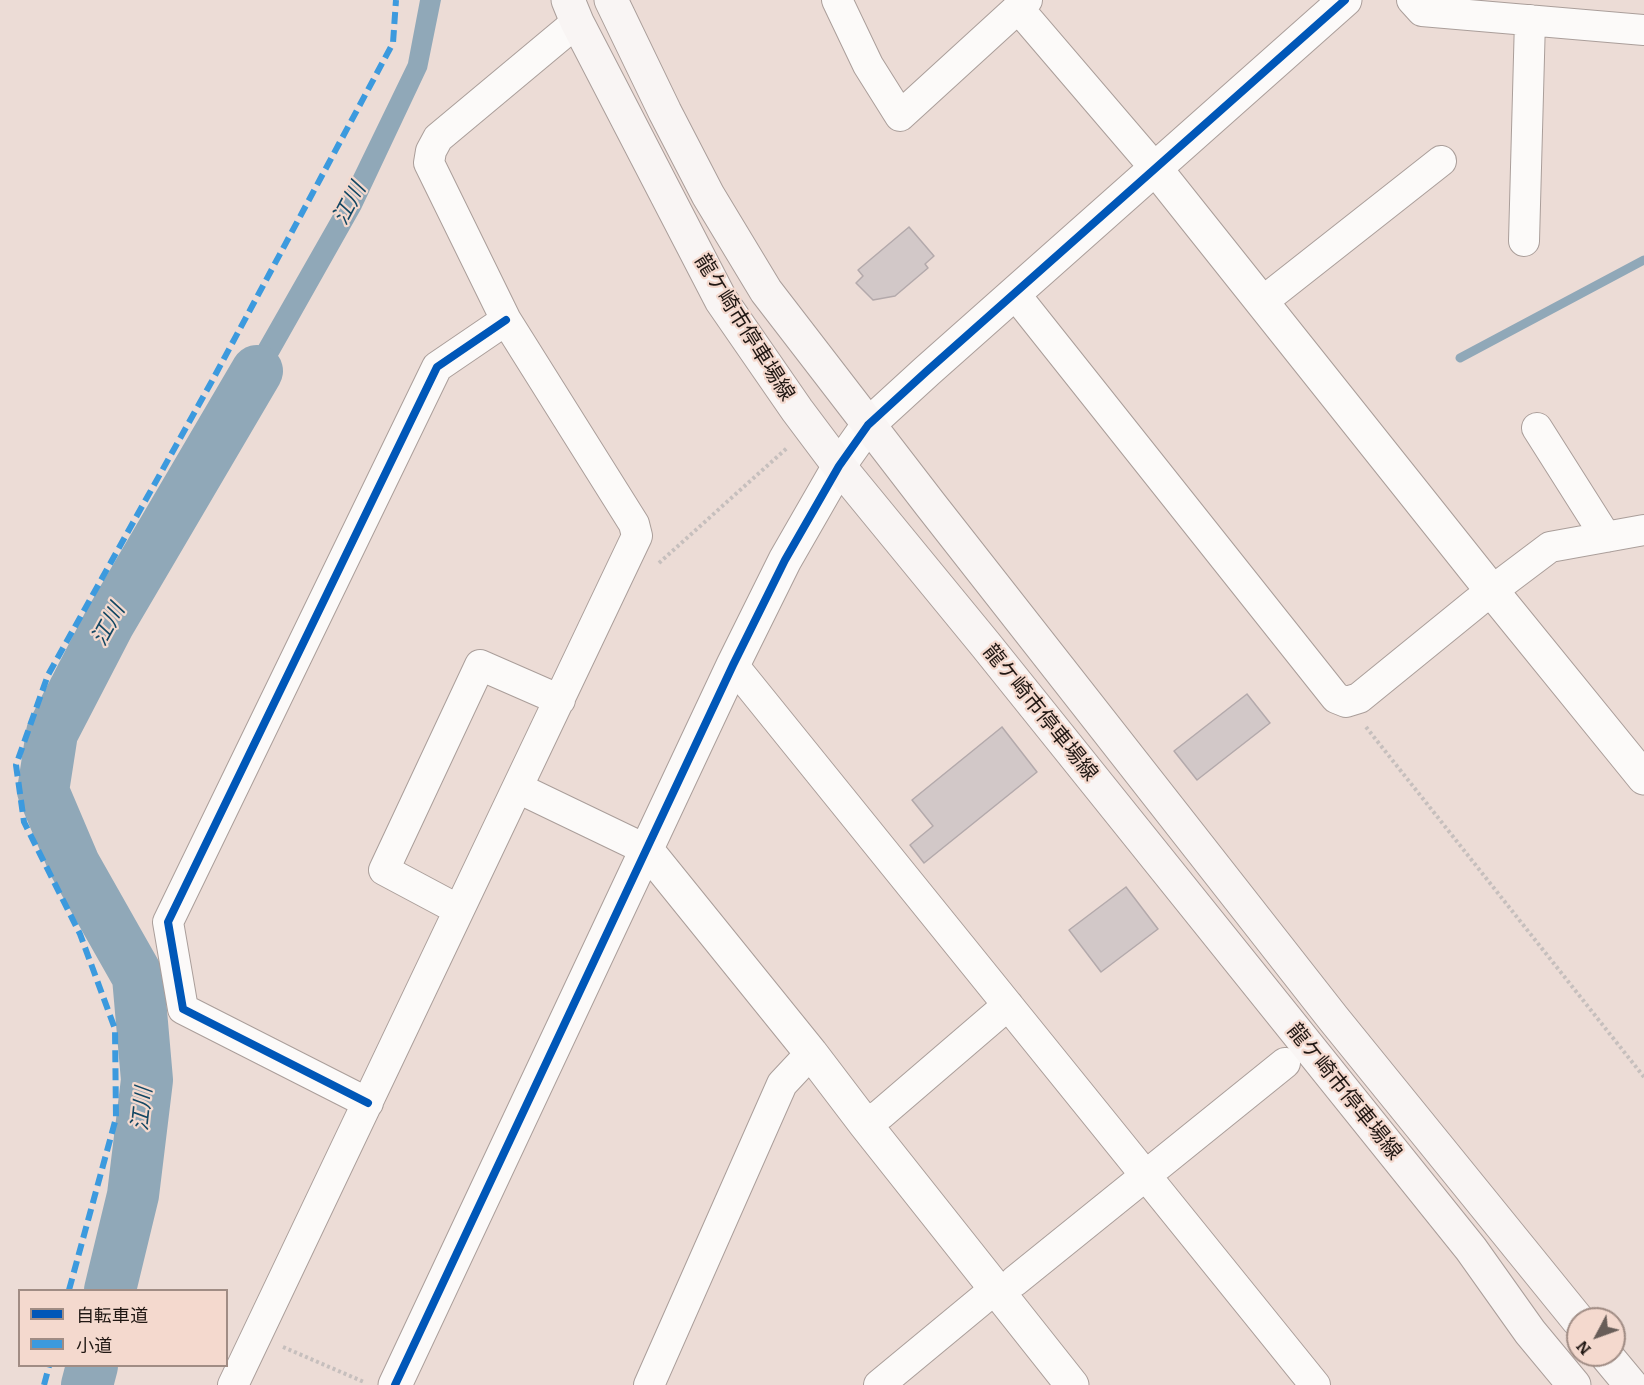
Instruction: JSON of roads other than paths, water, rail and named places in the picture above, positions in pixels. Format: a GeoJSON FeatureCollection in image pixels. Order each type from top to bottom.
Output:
{"type":"FeatureCollection","features":[{"type":"Feature","properties":{"kind":"main road","name":"龍ケ崎市停車場線"},"geometry":{"type":"LineString","coordinates":[[611,0],[708,195],[766,291],[868,425],[1333,1018],[1567,1307]]}},
{"type":"Feature","properties":{"kind":"main road","name":"龍ケ崎市停車場線"},"geometry":{"type":"LineString","coordinates":[[572,11],[721,300],[791,403],[839,466],[985,644],[1471,1249],[1530,1332],[1574,1385]]}},
{"type":"Feature","properties":{"kind":"main road"},"geometry":{"type":"LineString","coordinates":[[1616,1367],[1631,1385]]}},
{"type":"Feature","properties":{"kind":"street"},"geometry":{"type":"LineString","coordinates":[[837,0],[868,65],[900,116],[1022,4],[1644,778]]}},
{"type":"Feature","properties":{"kind":"street"},"geometry":{"type":"LineString","coordinates":[[395,1385],[733,665],[801,530],[839,466],[868,425],[1346,0]]}},
{"type":"Feature","properties":{"kind":"street"},"geometry":{"type":"LineString","coordinates":[[1412,0],[1422,11],[1644,30]]}},
{"type":"Feature","properties":{"kind":"street"},"geometry":{"type":"LineString","coordinates":[[233,1385],[637,536],[634,524],[506,320],[429,163],[431,151],[438,138],[572,11]]}},
{"type":"Feature","properties":{"kind":"street"},"geometry":{"type":"LineString","coordinates":[[1524,241],[1530,20]]}},
{"type":"Feature","properties":{"kind":"street"},"geometry":{"type":"LineString","coordinates":[[1262,302],[1442,160]]}},
{"type":"Feature","properties":{"kind":"street"},"geometry":{"type":"LineString","coordinates":[[1014,293],[1336,698],[1346,702],[1359,698],[1550,547],[1644,530]]}},
{"type":"Feature","properties":{"kind":"street"},"geometry":{"type":"LineString","coordinates":[[368,1103],[183,1009],[168,922],[437,367],[506,320]]}},
{"type":"Feature","properties":{"kind":"street"},"geometry":{"type":"LineString","coordinates":[[1537,428],[1606,537]]}},
{"type":"Feature","properties":{"kind":"street"},"geometry":{"type":"LineString","coordinates":[[733,665],[1315,1385]]}},
{"type":"Feature","properties":{"kind":"street"},"geometry":{"type":"LineString","coordinates":[[459,910],[384,870],[475,676],[480,666],[560,700]]}},
{"type":"Feature","properties":{"kind":"street"},"geometry":{"type":"LineString","coordinates":[[518,788],[647,850],[811,1053],[865,1124],[1005,1285],[1072,1385]]}},
{"type":"Feature","properties":{"kind":"street"},"geometry":{"type":"LineString","coordinates":[[865,1124],[882,1114],[1008,1005]]}},
{"type":"Feature","properties":{"kind":"street"},"geometry":{"type":"LineString","coordinates":[[649,1385],[782,1084],[811,1053]]}},
{"type":"Feature","properties":{"kind":"street"},"geometry":{"type":"LineString","coordinates":[[879,1385],[1146,1176],[1285,1063]]}},
{"type":"Feature","properties":{"kind":"water"},"geometry":{"type":"Polygon","coordinates":[[[420,0],[441,0],[427,69],[361,209],[230,441],[212,427],[343,197],[408,63],[420,0]]]}},
{"type":"Feature","properties":{"kind":"waterway"},"geometry":{"type":"LineString","coordinates":[[1460,358],[1644,260]]}},
{"type":"Feature","properties":{"kind":"waterway","name":"江川"},"geometry":{"type":"LineString","coordinates":[[110,1289],[133,1195],[147,1080],[138,977],[74,864],[43,791],[52,733],[109,623],[257,371]]}},
{"type":"Feature","properties":{"kind":"waterway","name":"江川"},"geometry":{"type":"LineString","coordinates":[[87,1385],[92,1367]]}}]}
